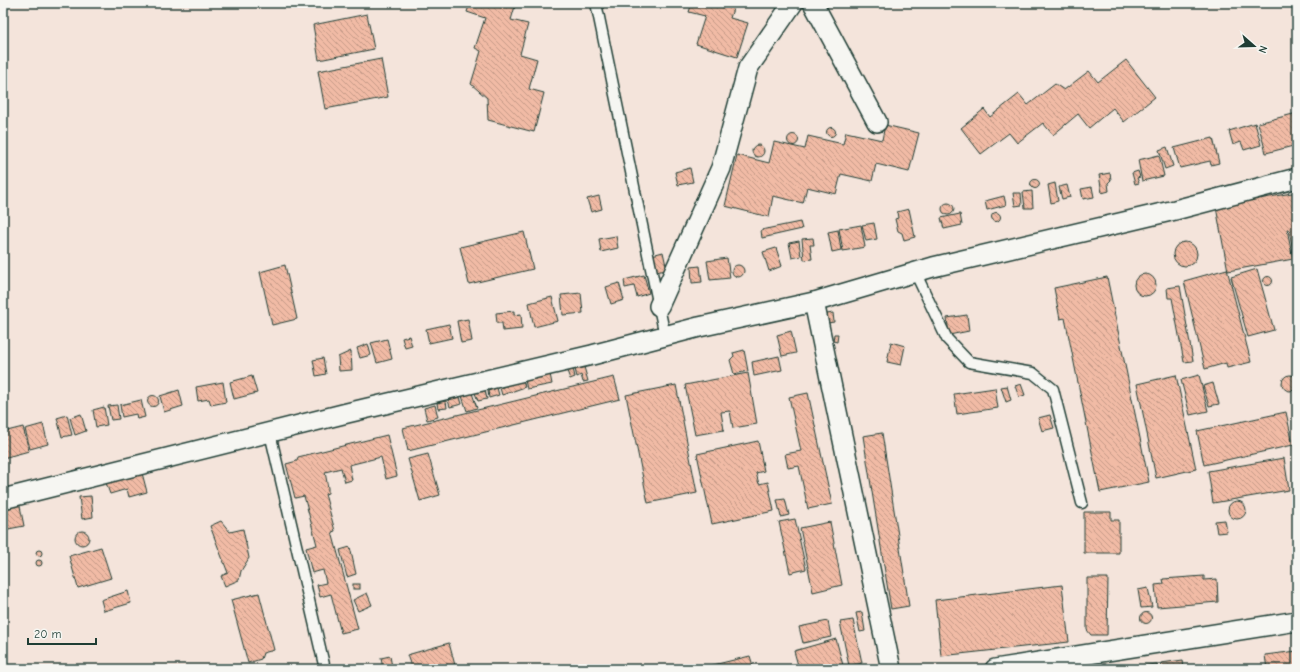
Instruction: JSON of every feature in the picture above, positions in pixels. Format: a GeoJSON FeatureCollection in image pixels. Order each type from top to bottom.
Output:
{"type":"FeatureCollection","features":[{"type":"Feature","properties":{"kind":"street"},"geometry":{"type":"LineString","coordinates":[[659,306],[721,168],[748,68],[793,3]]}},
{"type":"Feature","properties":{"kind":"street"},"geometry":{"type":"LineString","coordinates":[[813,3],[877,122]]}},
{"type":"Feature","properties":{"kind":"street"},"geometry":{"type":"LineString","coordinates":[[3,499],[665,336],[814,302],[915,272],[1175,210],[1297,178]]}},
{"type":"Feature","properties":{"kind":"street"},"geometry":{"type":"LineString","coordinates":[[814,302],[890,669]]}},
{"type":"Feature","properties":{"kind":"street"},"geometry":{"type":"LineString","coordinates":[[995,669],[1297,622]]}},
{"type":"Feature","properties":{"kind":"lane"},"geometry":{"type":"LineString","coordinates":[[596,3],[665,336]]}},
{"type":"Feature","properties":{"kind":"lane"},"geometry":{"type":"LineString","coordinates":[[915,272],[947,339],[969,362],[1033,373],[1053,389],[1082,503]]}},
{"type":"Feature","properties":{"kind":"lane"},"geometry":{"type":"LineString","coordinates":[[270,433],[325,669]]}},
{"type":"Feature","properties":{"kind":"building"},"geometry":{"type":"Polygon","coordinates":[[[470,3],[516,3],[511,20],[528,24],[520,54],[537,59],[529,89],[544,93],[534,132],[488,120],[487,98],[471,84],[481,51],[475,48],[485,18],[467,12],[470,3]]]}},
{"type":"Feature","properties":{"kind":"building"},"geometry":{"type":"Polygon","coordinates":[[[692,3],[735,3],[730,18],[748,23],[737,57],[696,44],[705,16],[689,12],[692,3]]]}},
{"type":"Feature","properties":{"kind":"building"},"geometry":{"type":"Polygon","coordinates":[[[367,14],[374,49],[319,60],[313,25],[367,14]]]}},
{"type":"Feature","properties":{"kind":"building"},"geometry":{"type":"Polygon","coordinates":[[[381,59],[388,97],[325,109],[318,71],[381,59]]]}},
{"type":"Feature","properties":{"kind":"building"},"geometry":{"type":"Polygon","coordinates":[[[1126,60],[1155,97],[1124,122],[1113,108],[1089,128],[1078,114],[1053,135],[1043,123],[1017,143],[1009,133],[981,154],[961,128],[984,109],[990,117],[1019,94],[1028,105],[1055,84],[1064,90],[1089,71],[1098,82],[1126,60]]]}},
{"type":"Feature","properties":{"kind":"building"},"geometry":{"type":"Polygon","coordinates":[[[1297,113],[1297,145],[1266,153],[1258,123],[1297,113]]]}},
{"type":"Feature","properties":{"kind":"building"},"geometry":{"type":"Polygon","coordinates":[[[1255,123],[1261,145],[1244,150],[1241,142],[1233,145],[1229,131],[1255,123]]]}},
{"type":"Feature","properties":{"kind":"building"},"geometry":{"type":"Polygon","coordinates":[[[885,125],[919,133],[909,172],[876,164],[872,181],[841,174],[836,194],[807,187],[803,203],[773,196],[769,217],[725,206],[737,155],[769,163],[774,142],[805,149],[808,136],[843,144],[846,132],[882,140],[885,125]]]}},
{"type":"Feature","properties":{"kind":"building"},"geometry":{"type":"Polygon","coordinates":[[[829,128],[833,128],[835,132],[833,136],[829,136],[827,134],[827,130],[829,128]]]}},
{"type":"Feature","properties":{"kind":"building"},"geometry":{"type":"Polygon","coordinates":[[[793,134],[797,136],[799,140],[797,144],[793,146],[789,144],[787,140],[789,136],[793,134]]]}},
{"type":"Feature","properties":{"kind":"building"},"geometry":{"type":"Polygon","coordinates":[[[1213,138],[1219,163],[1211,165],[1210,161],[1180,168],[1174,148],[1213,138]]]}},
{"type":"Feature","properties":{"kind":"building"},"geometry":{"type":"Polygon","coordinates":[[[758,145],[762,147],[764,151],[762,155],[758,157],[754,155],[752,151],[754,147],[758,145]]]}},
{"type":"Feature","properties":{"kind":"building"},"geometry":{"type":"Polygon","coordinates":[[[1167,147],[1173,166],[1165,169],[1159,150],[1167,147]]]}},
{"type":"Feature","properties":{"kind":"building"},"geometry":{"type":"Polygon","coordinates":[[[1159,155],[1164,176],[1142,181],[1138,160],[1159,155]]]}},
{"type":"Feature","properties":{"kind":"building"},"geometry":{"type":"Polygon","coordinates":[[[690,168],[693,182],[678,185],[675,172],[690,168]]]}},
{"type":"Feature","properties":{"kind":"building"},"geometry":{"type":"Polygon","coordinates":[[[1138,171],[1140,177],[1137,178],[1139,183],[1135,184],[1132,173],[1138,171]]]}},
{"type":"Feature","properties":{"kind":"building"},"geometry":{"type":"Polygon","coordinates":[[[1110,173],[1111,180],[1108,183],[1109,191],[1102,193],[1099,175],[1110,173]]]}},
{"type":"Feature","properties":{"kind":"building"},"geometry":{"type":"Polygon","coordinates":[[[1033,180],[1037,180],[1039,184],[1037,188],[1033,188],[1031,186],[1031,182],[1033,180]]]}},
{"type":"Feature","properties":{"kind":"building"},"geometry":{"type":"Polygon","coordinates":[[[1055,183],[1058,201],[1051,203],[1048,185],[1055,183]]]}},
{"type":"Feature","properties":{"kind":"building"},"geometry":{"type":"Polygon","coordinates":[[[1067,185],[1070,197],[1062,199],[1059,187],[1067,185]]]}},
{"type":"Feature","properties":{"kind":"building"},"geometry":{"type":"Polygon","coordinates":[[[1092,187],[1094,197],[1083,199],[1081,189],[1092,187]]]}},
{"type":"Feature","properties":{"kind":"building"},"geometry":{"type":"Polygon","coordinates":[[[1032,191],[1033,208],[1025,208],[1023,192],[1032,191]]]}},
{"type":"Feature","properties":{"kind":"building"},"geometry":{"type":"Polygon","coordinates":[[[1297,192],[1297,257],[1294,257],[1289,229],[1287,229],[1293,259],[1228,271],[1216,207],[1297,192]]]}},
{"type":"Feature","properties":{"kind":"building"},"geometry":{"type":"Polygon","coordinates":[[[1013,193],[1021,193],[1022,205],[1015,206],[1013,193]]]}},
{"type":"Feature","properties":{"kind":"building"},"geometry":{"type":"Polygon","coordinates":[[[599,196],[602,209],[591,212],[587,199],[599,196]]]}},
{"type":"Feature","properties":{"kind":"building"},"geometry":{"type":"Polygon","coordinates":[[[1004,196],[1006,205],[987,210],[985,201],[1004,196]]]}},
{"type":"Feature","properties":{"kind":"building"},"geometry":{"type":"Polygon","coordinates":[[[948,203],[952,205],[954,209],[952,213],[948,215],[944,213],[942,209],[944,205],[948,203]]]}},
{"type":"Feature","properties":{"kind":"building"},"geometry":{"type":"Polygon","coordinates":[[[909,209],[915,237],[904,240],[902,233],[898,231],[895,219],[898,218],[897,212],[909,209]]]}},
{"type":"Feature","properties":{"kind":"building"},"geometry":{"type":"Polygon","coordinates":[[[994,213],[998,213],[1000,217],[998,221],[994,221],[992,219],[992,215],[994,213]]]}},
{"type":"Feature","properties":{"kind":"building"},"geometry":{"type":"Polygon","coordinates":[[[960,214],[962,225],[944,229],[941,218],[960,214]]]}},
{"type":"Feature","properties":{"kind":"building"},"geometry":{"type":"Polygon","coordinates":[[[800,222],[802,229],[762,238],[761,230],[800,222]]]}},
{"type":"Feature","properties":{"kind":"building"},"geometry":{"type":"Polygon","coordinates":[[[874,223],[877,239],[866,241],[862,225],[874,223]]]}},
{"type":"Feature","properties":{"kind":"building"},"geometry":{"type":"Polygon","coordinates":[[[861,225],[865,247],[843,251],[839,229],[861,225]]]}},
{"type":"Feature","properties":{"kind":"building"},"geometry":{"type":"Polygon","coordinates":[[[838,230],[841,250],[832,252],[828,232],[838,230]]]}},
{"type":"Feature","properties":{"kind":"building"},"geometry":{"type":"Polygon","coordinates":[[[524,232],[533,269],[469,284],[460,247],[524,232]]]}},
{"type":"Feature","properties":{"kind":"building"},"geometry":{"type":"Polygon","coordinates":[[[616,236],[618,248],[601,252],[599,239],[616,236]]]}},
{"type":"Feature","properties":{"kind":"building"},"geometry":{"type":"Polygon","coordinates":[[[813,238],[814,245],[810,245],[812,259],[804,260],[802,239],[813,238]]]}},
{"type":"Feature","properties":{"kind":"building"},"geometry":{"type":"Polygon","coordinates":[[[799,241],[801,256],[792,258],[789,243],[799,241]]]}},
{"type":"Feature","properties":{"kind":"building"},"geometry":{"type":"Polygon","coordinates":[[[1185,242],[1194,245],[1197,254],[1194,263],[1185,266],[1176,263],[1173,254],[1176,245],[1185,242]]]}},
{"type":"Feature","properties":{"kind":"building"},"geometry":{"type":"Polygon","coordinates":[[[776,248],[782,266],[769,271],[763,252],[776,248]]]}},
{"type":"Feature","properties":{"kind":"building"},"geometry":{"type":"Polygon","coordinates":[[[663,252],[667,270],[655,272],[652,255],[663,252]]]}},
{"type":"Feature","properties":{"kind":"building"},"geometry":{"type":"Polygon","coordinates":[[[727,258],[730,278],[710,280],[707,261],[727,258]]]}},
{"type":"Feature","properties":{"kind":"building"},"geometry":{"type":"Polygon","coordinates":[[[285,265],[297,319],[272,325],[260,272],[285,265]]]}},
{"type":"Feature","properties":{"kind":"building"},"geometry":{"type":"Polygon","coordinates":[[[736,265],[740,265],[744,271],[740,277],[736,277],[732,273],[732,269],[736,265]]]}},
{"type":"Feature","properties":{"kind":"building"},"geometry":{"type":"Polygon","coordinates":[[[700,266],[702,282],[692,283],[691,267],[700,266]]]}},
{"type":"Feature","properties":{"kind":"building"},"geometry":{"type":"Polygon","coordinates":[[[1227,269],[1251,362],[1227,368],[1226,363],[1205,369],[1184,281],[1227,269]]]}},
{"type":"Feature","properties":{"kind":"building"},"geometry":{"type":"Polygon","coordinates":[[[1257,269],[1274,330],[1248,337],[1231,277],[1257,269]]]}},
{"type":"Feature","properties":{"kind":"building"},"geometry":{"type":"Polygon","coordinates":[[[1145,274],[1153,277],[1156,285],[1153,293],[1145,296],[1137,293],[1134,285],[1137,277],[1145,274]]]}},
{"type":"Feature","properties":{"kind":"building"},"geometry":{"type":"Polygon","coordinates":[[[644,275],[649,293],[637,297],[634,286],[625,288],[624,280],[644,275]]]}},
{"type":"Feature","properties":{"kind":"building"},"geometry":{"type":"Polygon","coordinates":[[[1268,276],[1273,281],[1268,286],[1263,281],[1268,276]]]}},
{"type":"Feature","properties":{"kind":"building"},"geometry":{"type":"Polygon","coordinates":[[[1107,277],[1149,482],[1100,492],[1065,318],[1060,319],[1054,288],[1107,277]]]}},
{"type":"Feature","properties":{"kind":"building"},"geometry":{"type":"Polygon","coordinates":[[[619,283],[624,300],[611,304],[606,287],[619,283]]]}},
{"type":"Feature","properties":{"kind":"building"},"geometry":{"type":"Polygon","coordinates":[[[1180,286],[1193,361],[1184,362],[1172,298],[1168,298],[1167,288],[1180,286]]]}},
{"type":"Feature","properties":{"kind":"building"},"geometry":{"type":"Polygon","coordinates":[[[581,293],[583,313],[563,315],[561,295],[581,293]]]}},
{"type":"Feature","properties":{"kind":"building"},"geometry":{"type":"Polygon","coordinates":[[[552,297],[558,321],[534,327],[529,303],[552,297]]]}},
{"type":"Feature","properties":{"kind":"building"},"geometry":{"type":"Polygon","coordinates":[[[514,311],[514,315],[521,314],[522,329],[503,331],[502,323],[497,323],[496,313],[514,311]]]}},
{"type":"Feature","properties":{"kind":"building"},"geometry":{"type":"Polygon","coordinates":[[[833,313],[834,322],[828,323],[827,314],[833,313]]]}},
{"type":"Feature","properties":{"kind":"building"},"geometry":{"type":"Polygon","coordinates":[[[967,315],[969,331],[949,335],[947,318],[967,315]]]}},
{"type":"Feature","properties":{"kind":"building"},"geometry":{"type":"Polygon","coordinates":[[[468,319],[472,341],[461,343],[457,321],[468,319]]]}},
{"type":"Feature","properties":{"kind":"building"},"geometry":{"type":"Polygon","coordinates":[[[449,324],[452,338],[429,343],[426,329],[449,324]]]}},
{"type":"Feature","properties":{"kind":"building"},"geometry":{"type":"Polygon","coordinates":[[[791,331],[796,353],[782,356],[777,335],[791,331]]]}},
{"type":"Feature","properties":{"kind":"building"},"geometry":{"type":"Polygon","coordinates":[[[834,334],[838,334],[837,342],[833,341],[834,334]]]}},
{"type":"Feature","properties":{"kind":"building"},"geometry":{"type":"Polygon","coordinates":[[[409,336],[412,346],[405,348],[402,338],[409,336]]]}},
{"type":"Feature","properties":{"kind":"building"},"geometry":{"type":"Polygon","coordinates":[[[387,339],[392,359],[377,363],[371,343],[387,339]]]}},
{"type":"Feature","properties":{"kind":"building"},"geometry":{"type":"Polygon","coordinates":[[[891,342],[905,346],[901,365],[887,362],[891,342]]]}},
{"type":"Feature","properties":{"kind":"building"},"geometry":{"type":"Polygon","coordinates":[[[368,344],[371,355],[360,358],[357,348],[368,344]]]}},
{"type":"Feature","properties":{"kind":"building"},"geometry":{"type":"Polygon","coordinates":[[[744,350],[748,371],[734,374],[730,360],[734,356],[733,353],[744,350]]]}},
{"type":"Feature","properties":{"kind":"building"},"geometry":{"type":"Polygon","coordinates":[[[351,351],[352,370],[339,371],[338,357],[351,351]]]}},
{"type":"Feature","properties":{"kind":"building"},"geometry":{"type":"Polygon","coordinates":[[[779,356],[782,370],[754,376],[752,362],[779,356]]]}},
{"type":"Feature","properties":{"kind":"building"},"geometry":{"type":"Polygon","coordinates":[[[323,358],[326,374],[316,376],[313,360],[323,358]]]}},
{"type":"Feature","properties":{"kind":"building"},"geometry":{"type":"Polygon","coordinates":[[[584,367],[588,381],[583,382],[581,375],[577,377],[575,369],[584,367]]]}},
{"type":"Feature","properties":{"kind":"building"},"geometry":{"type":"Polygon","coordinates":[[[573,369],[575,377],[570,379],[567,371],[573,369]]]}},
{"type":"Feature","properties":{"kind":"building"},"geometry":{"type":"Polygon","coordinates":[[[748,373],[757,424],[733,428],[730,411],[721,412],[724,430],[695,435],[685,385],[748,373]]]}},
{"type":"Feature","properties":{"kind":"building"},"geometry":{"type":"Polygon","coordinates":[[[550,374],[552,384],[527,389],[525,380],[550,374]]]}},
{"type":"Feature","properties":{"kind":"building"},"geometry":{"type":"Polygon","coordinates":[[[1176,375],[1196,469],[1156,478],[1137,384],[1176,375]]]}},
{"type":"Feature","properties":{"kind":"building"},"geometry":{"type":"Polygon","coordinates":[[[1199,375],[1208,411],[1190,415],[1181,380],[1199,375]]]}},
{"type":"Feature","properties":{"kind":"building"},"geometry":{"type":"Polygon","coordinates":[[[1290,375],[1296,377],[1298,383],[1296,389],[1290,391],[1284,389],[1282,383],[1284,377],[1290,375]]]}},
{"type":"Feature","properties":{"kind":"building"},"geometry":{"type":"Polygon","coordinates":[[[252,376],[257,393],[234,399],[230,382],[252,376]]]}},
{"type":"Feature","properties":{"kind":"building"},"geometry":{"type":"Polygon","coordinates":[[[614,377],[620,399],[408,451],[403,428],[614,377]]]}},
{"type":"Feature","properties":{"kind":"building"},"geometry":{"type":"Polygon","coordinates":[[[523,380],[525,387],[502,395],[500,388],[523,380]]]}},
{"type":"Feature","properties":{"kind":"building"},"geometry":{"type":"Polygon","coordinates":[[[223,382],[226,402],[211,405],[209,399],[198,401],[196,387],[223,382]]]}},
{"type":"Feature","properties":{"kind":"building"},"geometry":{"type":"Polygon","coordinates":[[[1213,383],[1219,404],[1209,406],[1203,386],[1213,383]]]}},
{"type":"Feature","properties":{"kind":"building"},"geometry":{"type":"Polygon","coordinates":[[[1021,384],[1025,395],[1019,397],[1015,386],[1021,384]]]}},
{"type":"Feature","properties":{"kind":"building"},"geometry":{"type":"Polygon","coordinates":[[[676,385],[697,493],[648,503],[626,395],[676,385]]]}},
{"type":"Feature","properties":{"kind":"building"},"geometry":{"type":"Polygon","coordinates":[[[1007,386],[1011,400],[1006,402],[1001,387],[1007,386]]]}},
{"type":"Feature","properties":{"kind":"building"},"geometry":{"type":"Polygon","coordinates":[[[497,388],[499,395],[489,398],[488,391],[497,388]]]}},
{"type":"Feature","properties":{"kind":"building"},"geometry":{"type":"Polygon","coordinates":[[[995,388],[998,408],[957,414],[954,394],[995,388]]]}},
{"type":"Feature","properties":{"kind":"building"},"geometry":{"type":"Polygon","coordinates":[[[179,390],[183,406],[164,412],[160,396],[179,390]]]}},
{"type":"Feature","properties":{"kind":"building"},"geometry":{"type":"Polygon","coordinates":[[[485,390],[487,399],[478,401],[475,393],[485,390]]]}},
{"type":"Feature","properties":{"kind":"building"},"geometry":{"type":"Polygon","coordinates":[[[472,393],[477,408],[467,411],[462,396],[472,393]]]}},
{"type":"Feature","properties":{"kind":"building"},"geometry":{"type":"Polygon","coordinates":[[[808,393],[832,504],[808,509],[799,466],[788,468],[785,454],[801,451],[789,397],[808,393]]]}},
{"type":"Feature","properties":{"kind":"building"},"geometry":{"type":"Polygon","coordinates":[[[151,396],[155,396],[157,397],[157,405],[151,406],[148,403],[148,399],[151,396]]]}},
{"type":"Feature","properties":{"kind":"building"},"geometry":{"type":"Polygon","coordinates":[[[460,397],[462,404],[450,407],[448,400],[460,397]]]}},
{"type":"Feature","properties":{"kind":"building"},"geometry":{"type":"Polygon","coordinates":[[[141,400],[145,417],[137,419],[136,414],[122,417],[120,405],[141,400]]]}},
{"type":"Feature","properties":{"kind":"building"},"geometry":{"type":"Polygon","coordinates":[[[446,401],[447,408],[438,409],[437,403],[446,401]]]}},
{"type":"Feature","properties":{"kind":"building"},"geometry":{"type":"Polygon","coordinates":[[[117,405],[119,419],[111,420],[108,406],[117,405]]]}},
{"type":"Feature","properties":{"kind":"building"},"geometry":{"type":"Polygon","coordinates":[[[435,405],[438,417],[427,420],[424,408],[435,405]]]}},
{"type":"Feature","properties":{"kind":"building"},"geometry":{"type":"Polygon","coordinates":[[[104,407],[107,425],[96,427],[93,410],[104,407]]]}},
{"type":"Feature","properties":{"kind":"building"},"geometry":{"type":"Polygon","coordinates":[[[1286,412],[1293,445],[1204,465],[1197,431],[1286,412]]]}},
{"type":"Feature","properties":{"kind":"building"},"geometry":{"type":"Polygon","coordinates":[[[81,414],[86,431],[75,435],[70,418],[81,414]]]}},
{"type":"Feature","properties":{"kind":"building"},"geometry":{"type":"Polygon","coordinates":[[[67,415],[72,435],[62,437],[57,418],[67,415]]]}},
{"type":"Feature","properties":{"kind":"building"},"geometry":{"type":"Polygon","coordinates":[[[1050,415],[1054,428],[1042,431],[1038,418],[1050,415]]]}},
{"type":"Feature","properties":{"kind":"building"},"geometry":{"type":"Polygon","coordinates":[[[43,424],[48,444],[30,449],[25,429],[43,424]]]}},
{"type":"Feature","properties":{"kind":"building"},"geometry":{"type":"Polygon","coordinates":[[[23,427],[29,451],[3,458],[3,432],[23,427]]]}},
{"type":"Feature","properties":{"kind":"building"},"geometry":{"type":"Polygon","coordinates":[[[882,433],[909,606],[891,609],[863,436],[882,433]]]}},
{"type":"Feature","properties":{"kind":"building"},"geometry":{"type":"Polygon","coordinates":[[[387,435],[397,476],[386,479],[381,457],[349,465],[352,480],[345,482],[341,468],[325,472],[328,493],[325,494],[335,531],[332,532],[358,629],[341,633],[331,594],[320,597],[317,585],[326,583],[323,570],[312,573],[306,548],[317,545],[304,496],[295,498],[286,464],[297,461],[298,457],[387,435]]]}},
{"type":"Feature","properties":{"kind":"building"},"geometry":{"type":"Polygon","coordinates":[[[758,441],[764,471],[756,473],[759,484],[768,482],[774,511],[712,524],[697,454],[758,441]]]}},
{"type":"Feature","properties":{"kind":"building"},"geometry":{"type":"Polygon","coordinates":[[[428,454],[440,495],[420,501],[408,459],[428,454]]]}},
{"type":"Feature","properties":{"kind":"building"},"geometry":{"type":"Polygon","coordinates":[[[1284,458],[1289,490],[1213,503],[1208,471],[1284,458]]]}},
{"type":"Feature","properties":{"kind":"building"},"geometry":{"type":"Polygon","coordinates":[[[142,473],[147,492],[129,497],[127,489],[110,494],[106,483],[142,473]]]}},
{"type":"Feature","properties":{"kind":"building"},"geometry":{"type":"Polygon","coordinates":[[[91,496],[93,517],[82,519],[79,497],[91,496]]]}},
{"type":"Feature","properties":{"kind":"building"},"geometry":{"type":"Polygon","coordinates":[[[785,499],[789,515],[781,517],[777,500],[785,499]]]}},
{"type":"Feature","properties":{"kind":"building"},"geometry":{"type":"Polygon","coordinates":[[[19,501],[24,526],[3,530],[3,504],[19,501]]]}},
{"type":"Feature","properties":{"kind":"building"},"geometry":{"type":"Polygon","coordinates":[[[1233,501],[1241,501],[1246,506],[1244,517],[1241,519],[1233,519],[1228,514],[1228,506],[1233,501]]]}},
{"type":"Feature","properties":{"kind":"building"},"geometry":{"type":"Polygon","coordinates":[[[1084,512],[1111,512],[1111,520],[1119,520],[1119,553],[1084,553],[1084,512]]]}},
{"type":"Feature","properties":{"kind":"building"},"geometry":{"type":"Polygon","coordinates":[[[795,519],[806,569],[790,573],[779,522],[795,519]]]}},
{"type":"Feature","properties":{"kind":"building"},"geometry":{"type":"Polygon","coordinates":[[[1225,520],[1227,532],[1217,533],[1215,521],[1225,520]]]}},
{"type":"Feature","properties":{"kind":"building"},"geometry":{"type":"Polygon","coordinates":[[[221,521],[230,532],[243,529],[249,558],[241,571],[239,580],[225,586],[221,576],[228,573],[210,526],[221,521]]]}},
{"type":"Feature","properties":{"kind":"building"},"geometry":{"type":"Polygon","coordinates":[[[830,522],[842,585],[813,592],[800,528],[830,522]]]}},
{"type":"Feature","properties":{"kind":"building"},"geometry":{"type":"Polygon","coordinates":[[[79,531],[85,531],[89,535],[89,541],[85,545],[79,545],[75,541],[75,535],[79,531]]]}},
{"type":"Feature","properties":{"kind":"building"},"geometry":{"type":"Polygon","coordinates":[[[101,547],[111,578],[78,588],[69,556],[101,547]]]}},
{"type":"Feature","properties":{"kind":"building"},"geometry":{"type":"Polygon","coordinates":[[[350,547],[356,574],[347,577],[340,550],[350,547]]]}},
{"type":"Feature","properties":{"kind":"building"},"geometry":{"type":"Polygon","coordinates":[[[39,550],[42,553],[39,556],[36,553],[39,550]]]}},
{"type":"Feature","properties":{"kind":"building"},"geometry":{"type":"Polygon","coordinates":[[[39,560],[42,563],[39,566],[36,563],[39,560]]]}},
{"type":"Feature","properties":{"kind":"building"},"geometry":{"type":"Polygon","coordinates":[[[1204,576],[1204,580],[1217,579],[1218,602],[1157,607],[1155,585],[1164,584],[1163,579],[1204,576]]]}},
{"type":"Feature","properties":{"kind":"building"},"geometry":{"type":"Polygon","coordinates":[[[1087,578],[1108,578],[1107,635],[1091,635],[1087,630],[1087,578]]]}},
{"type":"Feature","properties":{"kind":"building"},"geometry":{"type":"Polygon","coordinates":[[[353,584],[360,584],[360,589],[353,589],[353,584]]]}},
{"type":"Feature","properties":{"kind":"building"},"geometry":{"type":"Polygon","coordinates":[[[1062,585],[1069,642],[941,656],[935,600],[1062,585]]]}},
{"type":"Feature","properties":{"kind":"building"},"geometry":{"type":"Polygon","coordinates":[[[1148,588],[1152,607],[1141,608],[1138,590],[1148,588]]]}},
{"type":"Feature","properties":{"kind":"building"},"geometry":{"type":"Polygon","coordinates":[[[128,591],[131,603],[104,611],[101,600],[128,591]]]}},
{"type":"Feature","properties":{"kind":"building"},"geometry":{"type":"Polygon","coordinates":[[[259,593],[274,650],[263,653],[261,659],[248,663],[231,600],[259,593]]]}},
{"type":"Feature","properties":{"kind":"building"},"geometry":{"type":"Polygon","coordinates":[[[367,593],[372,605],[358,611],[353,600],[367,593]]]}},
{"type":"Feature","properties":{"kind":"building"},"geometry":{"type":"Polygon","coordinates":[[[862,612],[865,631],[860,632],[856,613],[862,612]]]}},
{"type":"Feature","properties":{"kind":"building"},"geometry":{"type":"Polygon","coordinates":[[[1144,613],[1148,613],[1150,614],[1150,622],[1144,623],[1141,620],[1141,616],[1144,613]]]}},
{"type":"Feature","properties":{"kind":"building"},"geometry":{"type":"Polygon","coordinates":[[[853,620],[862,663],[849,666],[840,622],[853,620]]]}},
{"type":"Feature","properties":{"kind":"building"},"geometry":{"type":"Polygon","coordinates":[[[828,621],[831,637],[803,643],[799,627],[828,621]]]}},
{"type":"Feature","properties":{"kind":"building"},"geometry":{"type":"Polygon","coordinates":[[[836,639],[844,669],[799,669],[794,651],[836,639]]]}},
{"type":"Feature","properties":{"kind":"building"},"geometry":{"type":"Polygon","coordinates":[[[449,643],[456,669],[412,669],[407,655],[449,643]]]}},
{"type":"Feature","properties":{"kind":"building"},"geometry":{"type":"Polygon","coordinates":[[[1297,651],[1297,669],[1267,669],[1265,655],[1297,651]]]}},
{"type":"Feature","properties":{"kind":"building"},"geometry":{"type":"Polygon","coordinates":[[[390,656],[392,667],[383,669],[381,658],[390,656]]]}},
{"type":"Feature","properties":{"kind":"building"},"geometry":{"type":"Polygon","coordinates":[[[750,656],[754,669],[697,669],[750,656]]]}},
{"type":"Feature","properties":{"kind":"building"},"geometry":{"type":"Polygon","coordinates":[[[1183,660],[1184,669],[1161,669],[1161,663],[1183,660]]]}},
{"type":"Feature","properties":{"kind":"building"},"geometry":{"type":"Polygon","coordinates":[[[1157,664],[1157,669],[1118,669],[1118,668],[1157,664]]]}},
{"type":"Feature","properties":{"kind":"building"},"geometry":{"type":"Polygon","coordinates":[[[1223,665],[1224,669],[1188,669],[1188,667],[1223,665]]]}}]}
